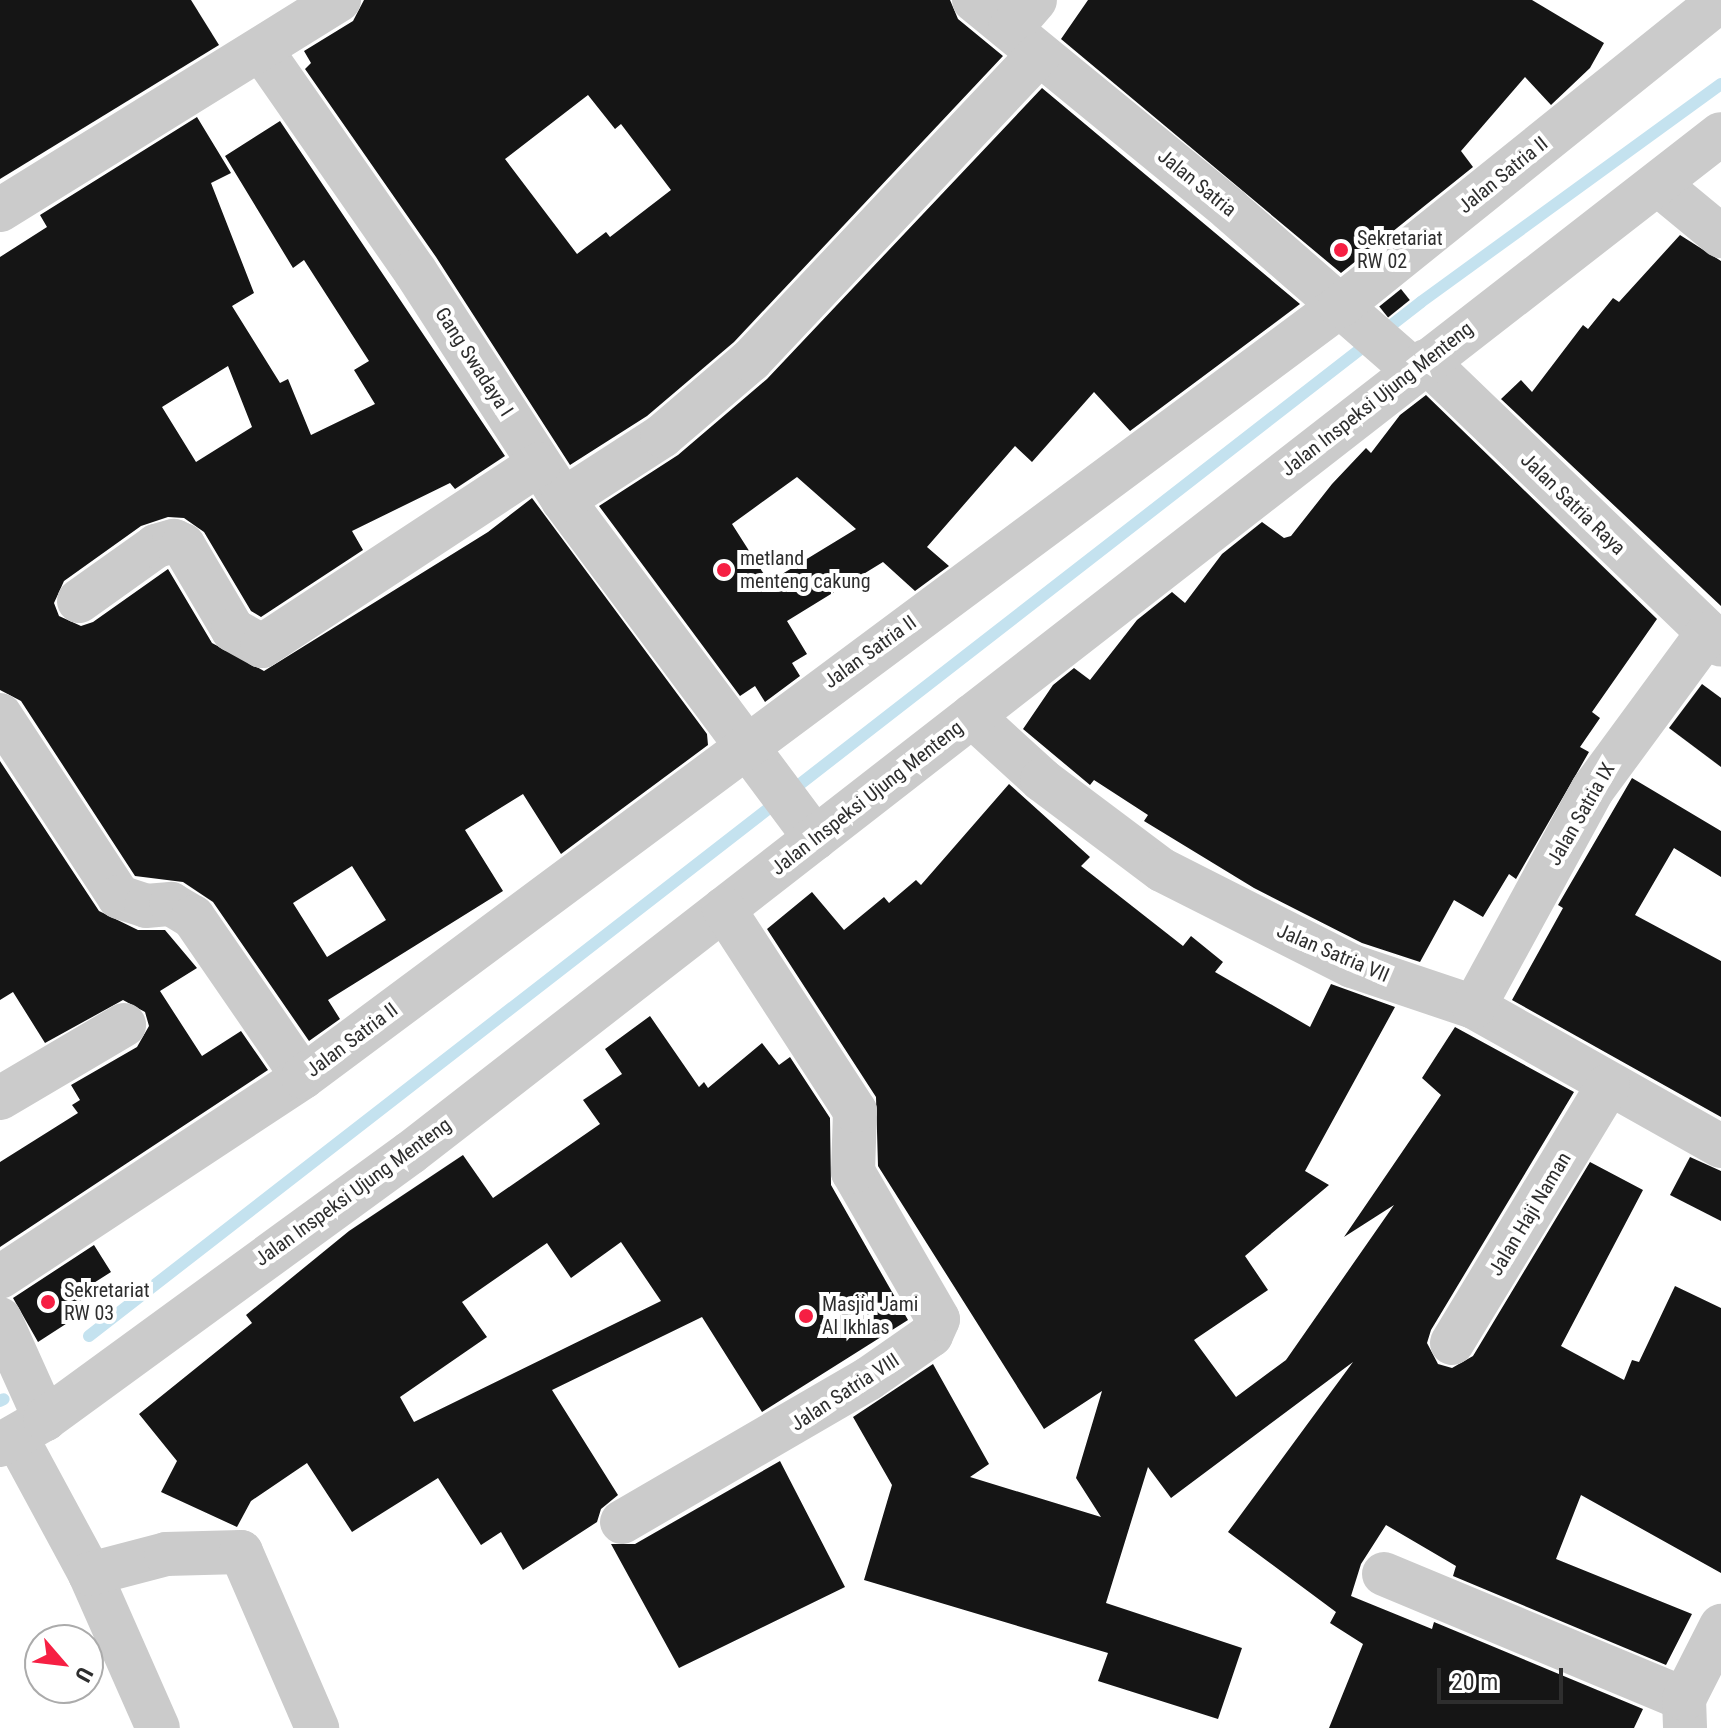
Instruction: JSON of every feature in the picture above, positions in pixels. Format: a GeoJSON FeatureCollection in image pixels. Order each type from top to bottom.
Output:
{"type":"FeatureCollection","features":[{"type":"Feature","properties":{"kind":"street"},"geometry":{"type":"LineString","coordinates":[[0,210],[262,51],[339,0]]}},
{"type":"Feature","properties":{"kind":"street","name":"Jalan Satria"},"geometry":{"type":"LineString","coordinates":[[974,0],[1028,28],[1343,310],[1416,366]]}},
{"type":"Feature","properties":{"kind":"street","name":"Jalan Satria II"},"geometry":{"type":"LineString","coordinates":[[0,1277],[303,1077],[755,760],[1343,310],[1721,0]]}},
{"type":"Feature","properties":{"kind":"street"},"geometry":{"type":"LineString","coordinates":[[563,500],[662,436],[751,360],[1028,28]]}},
{"type":"Feature","properties":{"kind":"street","name":"Gang Swadaya I"},"geometry":{"type":"LineString","coordinates":[[262,51],[415,271],[563,500],[808,829]]}},
{"type":"Feature","properties":{"kind":"street","name":"Jalan Inspeksi Ujung Menteng"},"geometry":{"type":"LineString","coordinates":[[24,1424],[410,1153],[724,909],[808,829],[972,716],[1416,366],[1721,134]]}},
{"type":"Feature","properties":{"kind":"street"},"geometry":{"type":"LineString","coordinates":[[1658,184],[1721,236]]}},
{"type":"Feature","properties":{"kind":"street","name":"Jalan Satria Raya"},"geometry":{"type":"LineString","coordinates":[[1416,366],[1714,639]]}},
{"type":"Feature","properties":{"kind":"street"},"geometry":{"type":"LineString","coordinates":[[79,601],[156,546],[174,541],[183,545],[233,630],[262,646],[539,464]]}},
{"type":"Feature","properties":{"kind":"street","name":"Jalan Satria IX"},"geometry":{"type":"LineString","coordinates":[[1474,1007],[1593,789],[1714,639]]}},
{"type":"Feature","properties":{"kind":"street"},"geometry":{"type":"LineString","coordinates":[[0,715],[119,897],[146,906],[177,905],[193,917],[303,1077]]}},
{"type":"Feature","properties":{"kind":"street","name":"Jalan Satria VII"},"geometry":{"type":"LineString","coordinates":[[972,716],[1042,780],[1162,870],[1352,966],[1474,1007],[1721,1146]]}},
{"type":"Feature","properties":{"kind":"street","name":"Jalan Satria VIII"},"geometry":{"type":"LineString","coordinates":[[622,1522],[868,1379],[931,1335],[938,1319],[853,1172],[855,1111],[724,909]]}},
{"type":"Feature","properties":{"kind":"street"},"geometry":{"type":"LineString","coordinates":[[0,1098],[124,1025]]}},
{"type":"Feature","properties":{"kind":"street","name":"Jalan Haji Naman"},"geometry":{"type":"LineString","coordinates":[[1452,1343],[1608,1085]]}},
{"type":"Feature","properties":{"kind":"street"},"geometry":{"type":"LineString","coordinates":[[0,1319],[24,1424],[158,1728]]}},
{"type":"Feature","properties":{"kind":"street"},"geometry":{"type":"LineString","coordinates":[[90,1574],[166,1554],[241,1552],[317,1728]]}},
{"type":"Feature","properties":{"kind":"street"},"geometry":{"type":"LineString","coordinates":[[1384,1574],[1690,1697],[1721,1626]]}},
{"type":"Feature","properties":{"kind":"building"},"geometry":{"type":"Polygon","coordinates":[[[0,0],[191,0],[219,45],[0,179],[0,0]]]}},
{"type":"Feature","properties":{"kind":"building"},"geometry":{"type":"Polygon","coordinates":[[[364,0],[950,0],[958,19],[1003,56],[734,342],[647,416],[570,465],[436,257],[305,69],[311,63],[304,51],[353,21],[364,0]],[[588,95],[505,159],[577,254],[606,232],[610,237],[671,190],[621,124],[615,129],[588,95]]]}},
{"type":"Feature","properties":{"kind":"building"},"geometry":{"type":"Polygon","coordinates":[[[1088,0],[1532,0],[1604,43],[1590,68],[1551,105],[1525,77],[1461,151],[1473,167],[1341,273],[1061,39],[1088,0]]]}},
{"type":"Feature","properties":{"kind":"building"},"geometry":{"type":"Polygon","coordinates":[[[1042,88],[1300,304],[1130,431],[1094,392],[1032,462],[1015,446],[927,547],[949,566],[915,591],[883,562],[787,621],[807,654],[792,663],[800,676],[765,702],[755,686],[740,696],[599,506],[678,455],[767,379],[1042,88]],[[797,477],[732,524],[769,582],[856,529],[797,477]]]}},
{"type":"Feature","properties":{"kind":"building"},"geometry":{"type":"Polygon","coordinates":[[[197,117],[231,173],[211,183],[254,293],[232,306],[280,383],[288,379],[311,435],[375,404],[354,370],[369,361],[304,260],[293,268],[225,156],[280,121],[505,456],[455,489],[450,483],[352,531],[363,550],[261,617],[251,611],[204,532],[184,518],[168,517],[141,526],[64,581],[54,603],[59,616],[81,626],[93,622],[168,569],[212,643],[264,671],[488,532],[532,498],[707,734],[708,745],[561,854],[523,794],[465,830],[503,891],[328,1000],[340,1019],[309,1041],[213,902],[183,882],[135,876],[21,701],[0,690],[0,257],[47,227],[40,215],[197,117]],[[228,366],[162,407],[196,462],[252,427],[228,366]],[[352,866],[293,903],[327,957],[386,920],[352,866]]]}},
{"type":"Feature","properties":{"kind":"building"},"geometry":{"type":"Polygon","coordinates":[[[1680,235],[1721,261],[1721,606],[1501,399],[1521,380],[1532,392],[1583,325],[1588,329],[1613,298],[1619,302],[1680,235]]]}},
{"type":"Feature","properties":{"kind":"building"},"geometry":{"type":"Polygon","coordinates":[[[1401,289],[1410,300],[1388,318],[1379,307],[1401,289]]]}},
{"type":"Feature","properties":{"kind":"building"},"geometry":{"type":"Polygon","coordinates":[[[1426,395],[1657,619],[1592,712],[1600,718],[1580,747],[1589,752],[1516,879],[1509,874],[1483,917],[1454,900],[1420,962],[1362,943],[1254,888],[1144,821],[1148,815],[1094,780],[1090,785],[1023,729],[1053,685],[1074,668],[1090,680],[1137,620],[1172,592],[1185,603],[1222,554],[1262,522],[1284,538],[1291,536],[1332,484],[1366,448],[1371,453],[1400,415],[1426,395]]]}},
{"type":"Feature","properties":{"kind":"building"},"geometry":{"type":"Polygon","coordinates":[[[1702,684],[1721,698],[1721,767],[1669,728],[1702,684]]]}},
{"type":"Feature","properties":{"kind":"building"},"geometry":{"type":"Polygon","coordinates":[[[0,761],[99,911],[138,930],[165,930],[197,968],[160,991],[202,1056],[241,1031],[268,1070],[0,1247],[0,1162],[78,1113],[72,1105],[80,1100],[71,1085],[137,1047],[149,1026],[145,1012],[123,1000],[45,1043],[13,992],[0,1000],[0,761]]]}},
{"type":"Feature","properties":{"kind":"building"},"geometry":{"type":"Polygon","coordinates":[[[1632,778],[1721,831],[1721,877],[1674,848],[1635,915],[1721,961],[1721,1117],[1512,1000],[1563,908],[1558,905],[1632,778]]]}},
{"type":"Feature","properties":{"kind":"building"},"geometry":{"type":"Polygon","coordinates":[[[1009,784],[1090,857],[1081,866],[1183,946],[1191,936],[1223,962],[1215,972],[1310,1027],[1331,984],[1395,1007],[1305,1171],[1329,1185],[1245,1256],[1268,1290],[1194,1340],[1236,1397],[1286,1360],[1394,1205],[1344,1237],[1441,1095],[1422,1078],[1455,1027],[1574,1092],[1431,1330],[1427,1343],[1438,1364],[1452,1368],[1473,1356],[1590,1162],[1643,1190],[1561,1346],[1624,1380],[1632,1360],[1639,1362],[1675,1286],[1721,1308],[1721,1573],[1581,1495],[1556,1559],[1692,1614],[1666,1665],[1453,1576],[1456,1566],[1386,1525],[1361,1564],[1351,1596],[1432,1629],[1434,1622],[1643,1709],[1634,1728],[1329,1728],[1363,1644],[1330,1623],[1336,1612],[1228,1532],[1353,1362],[1171,1498],[1148,1467],[1106,1603],[1242,1648],[1218,1719],[1098,1681],[1108,1653],[864,1580],[892,1485],[853,1417],[933,1364],[989,1464],[970,1477],[1101,1517],[1076,1478],[1102,1391],[1044,1429],[878,1166],[876,1097],[767,929],[812,892],[844,930],[884,897],[889,903],[916,880],[921,885],[1009,784]]]}},
{"type":"Feature","properties":{"kind":"building"},"geometry":{"type":"Polygon","coordinates":[[[650,1016],[699,1087],[704,1082],[708,1088],[762,1043],[779,1065],[790,1057],[830,1118],[831,1185],[908,1320],[762,1412],[702,1317],[552,1390],[618,1495],[601,1509],[597,1522],[523,1570],[501,1532],[481,1545],[438,1478],[352,1532],[307,1463],[251,1501],[237,1527],[161,1492],[177,1461],[139,1414],[252,1323],[246,1315],[349,1231],[463,1155],[493,1198],[600,1124],[583,1100],[622,1074],[605,1049],[650,1016]],[[621,1242],[571,1278],[547,1243],[462,1302],[487,1337],[400,1397],[414,1422],[661,1301],[621,1242]]]}},
{"type":"Feature","properties":{"kind":"building"},"geometry":{"type":"Polygon","coordinates":[[[1690,1157],[1721,1171],[1721,1221],[1670,1195],[1690,1157]]]}},
{"type":"Feature","properties":{"kind":"building","name":"Sekretariat RW 03"},"geometry":{"type":"Polygon","coordinates":[[[94,1245],[111,1272],[78,1293],[89,1309],[38,1342],[13,1298],[94,1245]]]}},
{"type":"Feature","properties":{"kind":"building"},"geometry":{"type":"Polygon","coordinates":[[[780,1461],[845,1587],[679,1668],[611,1544],[635,1544],[780,1461]]]}},
{"type":"Feature","properties":{"kind":"waterway"},"geometry":{"type":"LineString","coordinates":[[89,1336],[1421,302],[1721,84]]}},
{"type":"Feature","properties":{"kind":"waterway"},"geometry":{"type":"LineString","coordinates":[[0,1401],[4,1399]]}},
{"type":"Feature","properties":{"kind":"place","name":"Sekretariat RW 02"},"geometry":{"type":"Point","coordinates":[1341,250]}},
{"type":"Feature","properties":{"kind":"place","name":"metland menteng cakung"},"geometry":{"type":"Point","coordinates":[724,570]}},
{"type":"Feature","properties":{"kind":"place","name":"Sekretariat RW 03"},"geometry":{"type":"Point","coordinates":[48,1302]}},
{"type":"Feature","properties":{"kind":"place","name":"Masjid Jami Al Ikhlas"},"geometry":{"type":"Point","coordinates":[806,1316]}}]}
